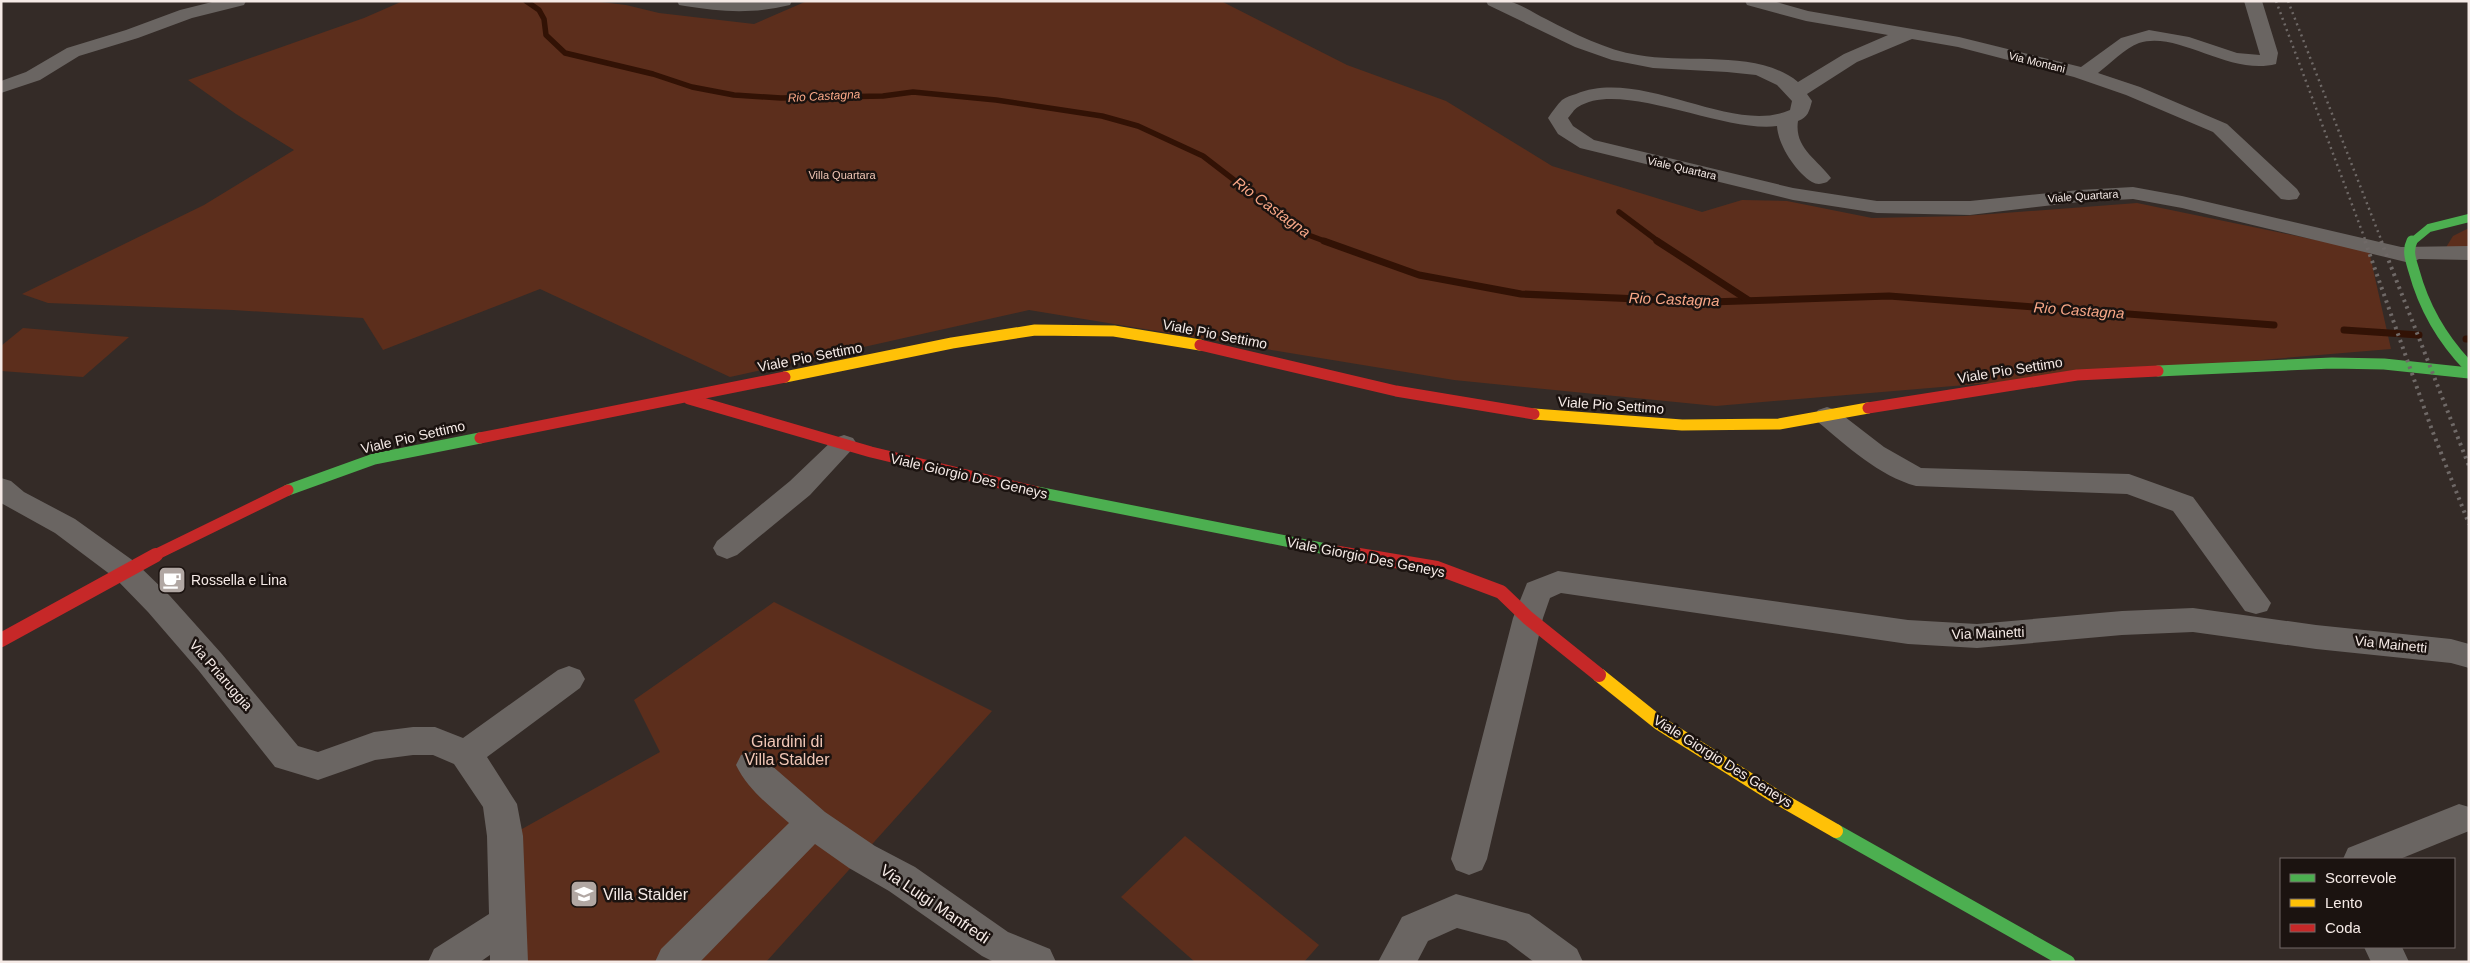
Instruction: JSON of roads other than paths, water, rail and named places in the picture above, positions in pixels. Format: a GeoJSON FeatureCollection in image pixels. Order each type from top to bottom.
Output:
{"type":"FeatureCollection","features":[{"type":"Feature","properties":{"kind":"street"},"geometry":{"type":"LineString","coordinates":[[1,87],[32,76],[73,52],[132,34],[186,14],[238,1]]}},
{"type":"Feature","properties":{"kind":"street"},"geometry":{"type":"LineString","coordinates":[[685,1],[736,9],[767,6],[784,1]]}},
{"type":"Feature","properties":{"kind":"street"},"geometry":{"type":"LineString","coordinates":[[1494,1],[1563,36],[1601,51],[1638,60],[1756,70],[1778,78],[1798,92],[1802,101],[1799,113],[1788,118],[1787,134],[1793,149],[1820,178]]}},
{"type":"Feature","properties":{"kind":"street","name":"Via Montani"},"geometry":{"type":"LineString","coordinates":[[1752,1],[1806,16],[1959,42],[2081,73],[2179,109],[2220,128],[2289,194]]}},
{"type":"Feature","properties":{"kind":"street"},"geometry":{"type":"LineString","coordinates":[[2081,73],[2087,72],[2135,38],[2168,38],[2240,59],[2269,60],[2269,53],[2253,1]]}},
{"type":"Feature","properties":{"kind":"street"},"geometry":{"type":"LineString","coordinates":[[1798,92],[1817,76],[1910,34]]}},
{"type":"Feature","properties":{"kind":"street","name":"Viale Quartara"},"geometry":{"type":"LineString","coordinates":[[1788,118],[1771,121],[1738,120],[1653,99],[1618,93],[1594,93],[1574,99],[1562,108],[1558,118],[1565,130],[1587,144],[1650,161],[1838,202],[1877,208],[1970,208],[2079,196],[2133,194],[2182,202],[2409,254]]}},
{"type":"Feature","properties":{"kind":"street"},"geometry":{"type":"LineString","coordinates":[[2469,218],[2425,229],[2411,242],[2409,254],[2421,299],[2455,355],[2469,367]]}},
{"type":"Feature","properties":{"kind":"street"},"geometry":{"type":"LineString","coordinates":[[2409,254],[2469,253]]}},
{"type":"Feature","properties":{"kind":"street","name":"Viale Pio Settimo"},"geometry":{"type":"LineString","coordinates":[[1,640],[125,570],[280,494],[374,459],[530,426],[971,340],[1035,330],[1114,331],[1227,350],[1396,391],[1539,415],[1682,425],[1779,424],[2077,375],[2332,363],[2384,364],[2469,373]]}},
{"type":"Feature","properties":{"kind":"street","name":"Viale Giorgio Des Geneys"},"geometry":{"type":"LineString","coordinates":[[685,397],[844,444],[1072,500],[1279,541],[1437,568],[1501,592],[1528,618],[1659,723],[1775,796],[2068,962]]}},
{"type":"Feature","properties":{"kind":"street"},"geometry":{"type":"LineString","coordinates":[[1827,416],[1874,453],[1916,477],[2130,484],[2183,504],[2256,604]]}},
{"type":"Feature","properties":{"kind":"street"},"geometry":{"type":"LineString","coordinates":[[727,548],[800,488],[844,444]]}},
{"type":"Feature","properties":{"kind":"street","name":"Via Priaruggia"},"geometry":{"type":"LineString","coordinates":[[1,488],[14,499],[65,526],[125,570],[159,604],[210,662],[287,756],[318,766],[374,746],[420,741],[435,741],[466,754]]}},
{"type":"Feature","properties":{"kind":"street","name":"Via Mainetti"},"geometry":{"type":"LineString","coordinates":[[1469,859],[1528,618],[1538,592],[1558,582],[1908,632],[1978,636],[2122,623],[2193,620],[2460,653]]}},
{"type":"Feature","properties":{"kind":"street"},"geometry":{"type":"LineString","coordinates":[[509,962],[505,836],[500,804],[466,754],[569,679]]}},
{"type":"Feature","properties":{"kind":"street","name":"Via Luigi Manfredi"},"geometry":{"type":"LineString","coordinates":[[753,765],[759,775],[813,823],[862,857],[902,879],[995,944],[1037,962]]}},
{"type":"Feature","properties":{"kind":"street"},"geometry":{"type":"LineString","coordinates":[[2363,858],[2459,819]]}},
{"type":"Feature","properties":{"kind":"street"},"geometry":{"type":"LineString","coordinates":[[674,962],[813,823]]}},
{"type":"Feature","properties":{"kind":"street"},"geometry":{"type":"LineString","coordinates":[[1397,962],[1414,929],[1456,911],[1516,926],[1564,962]]}},
{"type":"Feature","properties":{"kind":"street"},"geometry":{"type":"LineString","coordinates":[[448,962],[508,923]]}},
{"type":"Feature","properties":{"kind":"street"},"geometry":{"type":"LineString","coordinates":[[2383,948],[2390,962]]}},
{"type":"Feature","properties":{"kind":"waterway","name":"Rio Castagna"},"geometry":{"type":"LineString","coordinates":[[526,1],[539,10],[544,19],[546,35],[565,53],[653,74],[692,87],[734,95],[781,98],[883,96],[913,92],[996,100],[1102,116],[1138,126],[1203,156],[1303,233],[1327,242]]}},
{"type":"Feature","properties":{"kind":"waterway"},"geometry":{"type":"LineString","coordinates":[[1619,212],[1659,242]]}},
{"type":"Feature","properties":{"kind":"waterway","name":"Rio Castagna"},"geometry":{"type":"LineString","coordinates":[[1324,241],[1419,275],[1521,294],[1710,302],[1889,296],[2274,325]]}},
{"type":"Feature","properties":{"kind":"waterway"},"geometry":{"type":"LineString","coordinates":[[1657,241],[1748,300]]}},
{"type":"Feature","properties":{"kind":"waterway","name":"Rio Castagna"},"geometry":{"type":"LineString","coordinates":[[2344,330],[2419,335]]}},
{"type":"Feature","properties":{"kind":"railway"},"geometry":{"type":"LineString","coordinates":[[2276,1],[2366,242]]}},
{"type":"Feature","properties":{"kind":"railway"},"geometry":{"type":"LineString","coordinates":[[2288,1],[2382,242]]}},
{"type":"Feature","properties":{"kind":"railway"},"geometry":{"type":"LineString","coordinates":[[2365,241],[2432,430],[2469,524]]}},
{"type":"Feature","properties":{"kind":"railway"},"geometry":{"type":"LineString","coordinates":[[2381,241],[2469,466]]}},
{"type":"Feature","properties":{"kind":"place","name":"Rossella e Lina"},"geometry":{"type":"Point","coordinates":[172,580]}},
{"type":"Feature","properties":{"kind":"place","name":"Villa Stalder"},"geometry":{"type":"Point","coordinates":[584,894]}},
{"type":"Feature","properties":{"kind":"park label","name":"Villa Quartara"},"geometry":{"type":"Point","coordinates":[842,175]}},
{"type":"Feature","properties":{"kind":"park label","name":"Giardini di Villa Stalder"},"geometry":{"type":"Point","coordinates":[787,750]}}]}
